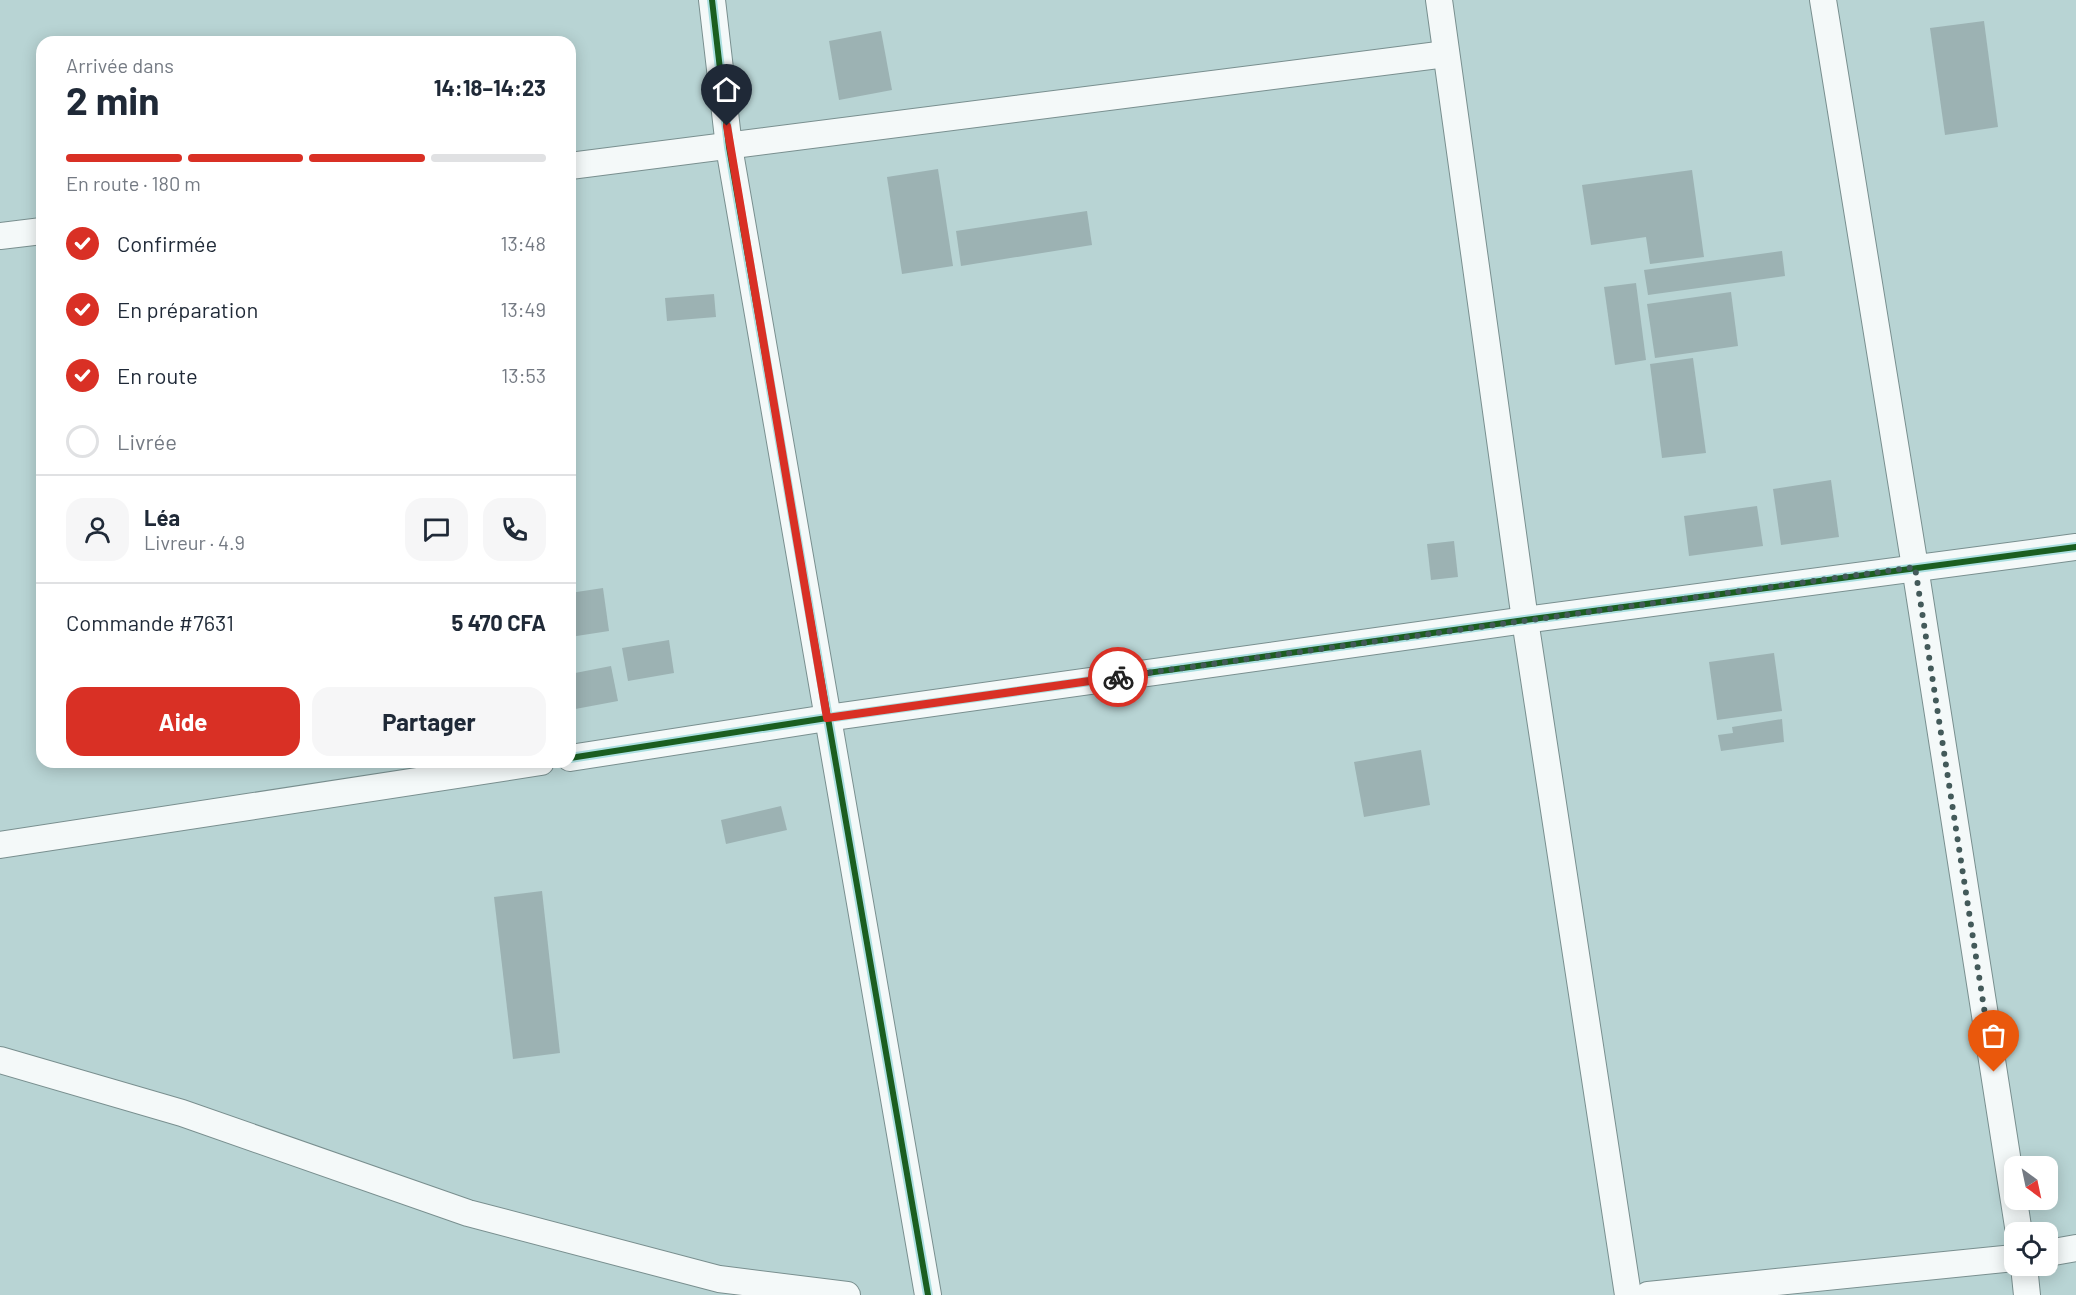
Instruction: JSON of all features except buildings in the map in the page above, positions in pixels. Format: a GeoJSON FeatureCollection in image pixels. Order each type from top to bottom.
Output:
{"type":"FeatureCollection","features":[{"type":"Feature","properties":{"kind":"street"},"geometry":{"type":"LineString","coordinates":[[712,0],[729,147],[928,1295]]}},
{"type":"Feature","properties":{"kind":"street"},"geometry":{"type":"LineString","coordinates":[[1439,0],[1525,620],[1628,1295]]}},
{"type":"Feature","properties":{"kind":"street"},"geometry":{"type":"LineString","coordinates":[[1823,0],[1915,567],[2017,1222]]}},
{"type":"Feature","properties":{"kind":"street"},"geometry":{"type":"LineString","coordinates":[[576,165],[1446,54]]}},
{"type":"Feature","properties":{"kind":"street"},"geometry":{"type":"LineString","coordinates":[[0,236],[36,232]]}},
{"type":"Feature","properties":{"kind":"street"},"geometry":{"type":"LineString","coordinates":[[576,757],[827,718],[1525,620],[2076,547]]}},
{"type":"Feature","properties":{"kind":"street"},"geometry":{"type":"LineString","coordinates":[[0,845],[502,768]]}},
{"type":"Feature","properties":{"kind":"street"},"geometry":{"type":"LineString","coordinates":[[0,1060],[182,1113],[468,1213],[719,1279],[848,1295]]}},
{"type":"Feature","properties":{"kind":"street"},"geometry":{"type":"LineString","coordinates":[[2058,1251],[2076,1248]]}},
{"type":"Feature","properties":{"kind":"street"},"geometry":{"type":"LineString","coordinates":[[1648,1295],[2004,1259]]}},
{"type":"Feature","properties":{"kind":"street"},"geometry":{"type":"LineString","coordinates":[[2025,1276],[2027,1295]]}},
{"type":"Feature","properties":{"kind":"cycle path"},"geometry":{"type":"LineString","coordinates":[[712,0],[729,147],[928,1295]]}},
{"type":"Feature","properties":{"kind":"cycle path"},"geometry":{"type":"LineString","coordinates":[[576,757],[827,718],[1525,620],[2076,547]]}},
{"type":"Feature","properties":{"kind":"way so far"},"geometry":{"type":"LineString","coordinates":[[1118,677],[1915,567],[1994,1072]]}},
{"type":"Feature","properties":{"kind":"route"},"geometry":{"type":"LineString","coordinates":[[727,126],[827,718],[1118,677]]}}]}
